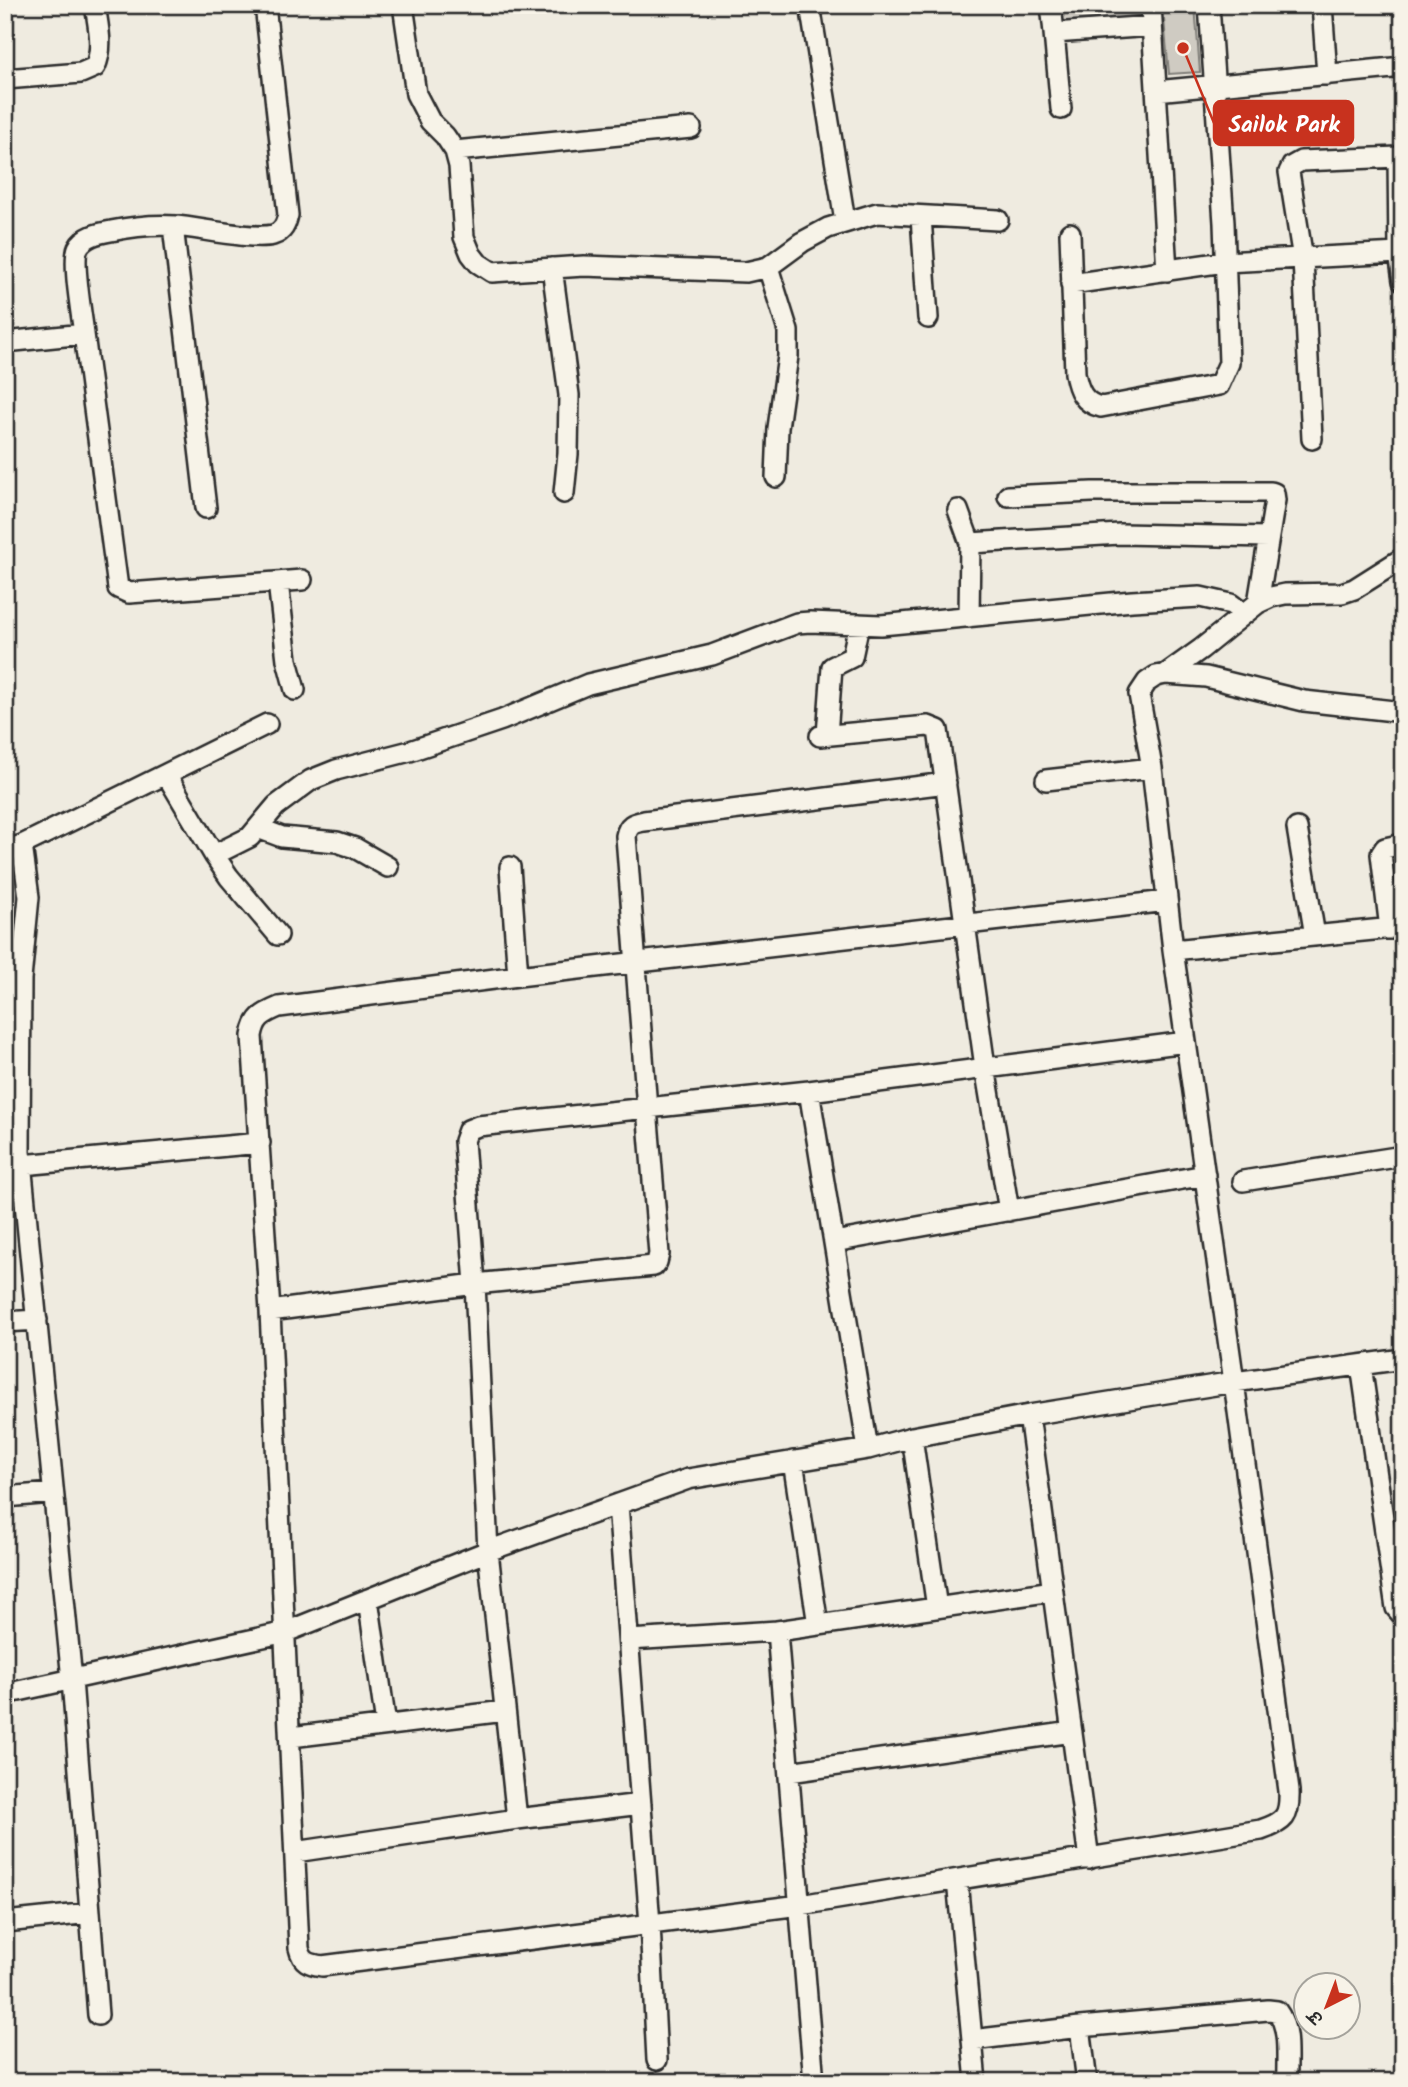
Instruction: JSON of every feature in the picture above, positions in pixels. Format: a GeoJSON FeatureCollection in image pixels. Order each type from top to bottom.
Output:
{"type":"FeatureCollection","features":[{"type":"Feature","properties":{"kind":"street"},"geometry":{"type":"LineString","coordinates":[[5,79],[81,73],[95,67],[100,57],[101,43],[95,5]]}},
{"type":"Feature","properties":{"kind":"street"},"geometry":{"type":"LineString","coordinates":[[265,5],[288,215],[286,224],[272,235],[173,226],[128,227],[88,237],[78,248],[76,262],[118,588],[129,593],[302,580]]}},
{"type":"Feature","properties":{"kind":"street"},"geometry":{"type":"LineString","coordinates":[[404,5],[416,94],[430,121],[455,151],[459,166],[464,237],[478,263],[492,272],[584,266],[746,272],[768,267],[802,242],[845,221],[877,213],[998,220]]}},
{"type":"Feature","properties":{"kind":"street"},"geometry":{"type":"LineString","coordinates":[[810,5],[845,221]]}},
{"type":"Feature","properties":{"kind":"street"},"geometry":{"type":"LineString","coordinates":[[1051,5],[1061,109]]}},
{"type":"Feature","properties":{"kind":"street"},"geometry":{"type":"LineString","coordinates":[[1151,5],[1167,271]]}},
{"type":"Feature","properties":{"kind":"street"},"geometry":{"type":"LineString","coordinates":[[1070,233],[1070,284],[1077,386],[1083,398],[1091,405],[1101,407],[1219,385],[1229,363],[1224,223],[1209,5]]}},
{"type":"Feature","properties":{"kind":"street"},"geometry":{"type":"LineString","coordinates":[[1322,5],[1327,75]]}},
{"type":"Feature","properties":{"kind":"street"},"geometry":{"type":"LineString","coordinates":[[1054,33],[1152,26]]}},
{"type":"Feature","properties":{"kind":"street"},"geometry":{"type":"LineString","coordinates":[[1156,90],[1403,67]]}},
{"type":"Feature","properties":{"kind":"street"},"geometry":{"type":"LineString","coordinates":[[455,151],[691,128]]}},
{"type":"Feature","properties":{"kind":"street"},"geometry":{"type":"LineString","coordinates":[[1312,439],[1303,259],[1288,177],[1292,166],[1301,161],[1400,157],[1399,253],[1403,281]]}},
{"type":"Feature","properties":{"kind":"street"},"geometry":{"type":"LineString","coordinates":[[921,217],[928,318]]}},
{"type":"Feature","properties":{"kind":"street"},"geometry":{"type":"LineString","coordinates":[[173,226],[206,508]]}},
{"type":"Feature","properties":{"kind":"street"},"geometry":{"type":"LineString","coordinates":[[1070,284],[1224,262],[1399,253]]}},
{"type":"Feature","properties":{"kind":"street"},"geometry":{"type":"LineString","coordinates":[[768,267],[788,331],[776,477]]}},
{"type":"Feature","properties":{"kind":"street"},"geometry":{"type":"LineString","coordinates":[[552,268],[569,395],[565,493]]}},
{"type":"Feature","properties":{"kind":"street"},"geometry":{"type":"LineString","coordinates":[[5,342],[84,334]]}},
{"type":"Feature","properties":{"kind":"street"},"geometry":{"type":"LineString","coordinates":[[1007,496],[1092,492],[1274,493],[1268,537],[1250,608]]}},
{"type":"Feature","properties":{"kind":"street"},"geometry":{"type":"LineString","coordinates":[[958,510],[970,543],[969,617]]}},
{"type":"Feature","properties":{"kind":"street"},"geometry":{"type":"LineString","coordinates":[[970,543],[1120,534],[1268,537]]}},
{"type":"Feature","properties":{"kind":"street"},"geometry":{"type":"LineString","coordinates":[[1166,674],[1250,608],[1271,597],[1285,594],[1342,593],[1354,589],[1403,558]]}},
{"type":"Feature","properties":{"kind":"street"},"geometry":{"type":"LineString","coordinates":[[278,582],[287,660],[295,690]]}},
{"type":"Feature","properties":{"kind":"street"},"geometry":{"type":"LineString","coordinates":[[214,855],[250,837],[276,806],[311,780],[336,770],[410,751],[491,724],[588,684],[712,655],[797,624],[810,622],[881,625],[1200,597],[1250,608]]}},
{"type":"Feature","properties":{"kind":"street"},"geometry":{"type":"LineString","coordinates":[[859,624],[852,657],[832,667],[823,736],[933,726],[939,730],[985,1067],[1009,1211]]}},
{"type":"Feature","properties":{"kind":"street"},"geometry":{"type":"LineString","coordinates":[[1167,901],[635,962],[279,1007],[255,1021],[252,1036],[270,1311],[301,1958],[310,1965],[323,1966],[800,1905],[1261,1830],[1282,1821],[1289,1809],[1289,1791],[1173,950],[1152,768],[1139,694],[1147,682],[1166,674],[1216,679],[1304,701],[1403,712]]}},
{"type":"Feature","properties":{"kind":"street"},"geometry":{"type":"LineString","coordinates":[[98,2015],[72,1680],[22,1166],[21,979],[29,897],[14,847],[267,724]]}},
{"type":"Feature","properties":{"kind":"street"},"geometry":{"type":"LineString","coordinates":[[1046,780],[1152,768]]}},
{"type":"Feature","properties":{"kind":"street"},"geometry":{"type":"LineString","coordinates":[[166,774],[229,877],[278,935]]}},
{"type":"Feature","properties":{"kind":"street"},"geometry":{"type":"LineString","coordinates":[[270,1311],[475,1284],[654,1266],[659,1254],[625,836],[627,829],[633,824],[946,783]]}},
{"type":"Feature","properties":{"kind":"street"},"geometry":{"type":"LineString","coordinates":[[258,828],[282,836],[337,842],[355,848],[388,867]]}},
{"type":"Feature","properties":{"kind":"street"},"geometry":{"type":"LineString","coordinates":[[1297,828],[1315,936]]}},
{"type":"Feature","properties":{"kind":"street"},"geometry":{"type":"LineString","coordinates":[[1173,950],[1396,928],[1381,854],[1385,848],[1403,844]]}},
{"type":"Feature","properties":{"kind":"street"},"geometry":{"type":"LineString","coordinates":[[510,867],[518,976]]}},
{"type":"Feature","properties":{"kind":"street"},"geometry":{"type":"LineString","coordinates":[[517,1819],[488,1551],[475,1284],[464,1141],[468,1130],[478,1126],[809,1091],[1186,1042]]}},
{"type":"Feature","properties":{"kind":"street"},"geometry":{"type":"LineString","coordinates":[[809,1091],[868,1449]]}},
{"type":"Feature","properties":{"kind":"street"},"geometry":{"type":"LineString","coordinates":[[22,1166],[260,1143]]}},
{"type":"Feature","properties":{"kind":"street"},"geometry":{"type":"LineString","coordinates":[[1243,1181],[1403,1156]]}},
{"type":"Feature","properties":{"kind":"street"},"geometry":{"type":"LineString","coordinates":[[834,1242],[1205,1175]]}},
{"type":"Feature","properties":{"kind":"street"},"geometry":{"type":"LineString","coordinates":[[5,1322],[37,1320]]}},
{"type":"Feature","properties":{"kind":"street"},"geometry":{"type":"LineString","coordinates":[[5,1694],[286,1632],[488,1551],[688,1479],[868,1449],[912,1437],[1029,1415],[1234,1382],[1403,1359]]}},
{"type":"Feature","properties":{"kind":"street"},"geometry":{"type":"LineString","coordinates":[[1361,1365],[1396,1608],[1403,1616]]}},
{"type":"Feature","properties":{"kind":"street"},"geometry":{"type":"LineString","coordinates":[[1029,1415],[1089,1859]]}},
{"type":"Feature","properties":{"kind":"street"},"geometry":{"type":"LineString","coordinates":[[912,1437],[937,1608]]}},
{"type":"Feature","properties":{"kind":"street"},"geometry":{"type":"LineString","coordinates":[[793,1461],[818,1625]]}},
{"type":"Feature","properties":{"kind":"street"},"geometry":{"type":"LineString","coordinates":[[5,1497],[53,1493]]}},
{"type":"Feature","properties":{"kind":"street"},"geometry":{"type":"LineString","coordinates":[[618,1504],[650,1924],[657,2060]]}},
{"type":"Feature","properties":{"kind":"street"},"geometry":{"type":"LineString","coordinates":[[629,1640],[777,1631],[1053,1591]]}},
{"type":"Feature","properties":{"kind":"street"},"geometry":{"type":"LineString","coordinates":[[368,1599],[386,1725]]}},
{"type":"Feature","properties":{"kind":"street"},"geometry":{"type":"LineString","coordinates":[[777,1631],[814,2082]]}},
{"type":"Feature","properties":{"kind":"street"},"geometry":{"type":"LineString","coordinates":[[291,1737],[505,1711]]}},
{"type":"Feature","properties":{"kind":"street"},"geometry":{"type":"LineString","coordinates":[[789,1772],[1072,1732]]}},
{"type":"Feature","properties":{"kind":"street"},"geometry":{"type":"LineString","coordinates":[[295,1852],[517,1819],[641,1804]]}},
{"type":"Feature","properties":{"kind":"street"},"geometry":{"type":"LineString","coordinates":[[957,1880],[976,2082]]}},
{"type":"Feature","properties":{"kind":"street"},"geometry":{"type":"LineString","coordinates":[[5,1922],[90,1913]]}},
{"type":"Feature","properties":{"kind":"street"},"geometry":{"type":"LineString","coordinates":[[972,2040],[1252,2010],[1277,2011],[1285,2028],[1287,2082]]}},
{"type":"Feature","properties":{"kind":"street"},"geometry":{"type":"LineString","coordinates":[[1080,2027],[1087,2082]]}},
{"type":"Feature","properties":{"kind":"shaded area"},"geometry":{"type":"Polygon","coordinates":[[[1059,5],[1195,5],[1200,72],[1169,74],[1164,19],[1062,23],[1059,5]]]}},
{"type":"Feature","properties":{"kind":"place","name":"Sailok Park"},"geometry":{"type":"Point","coordinates":[1183,48]}}]}
